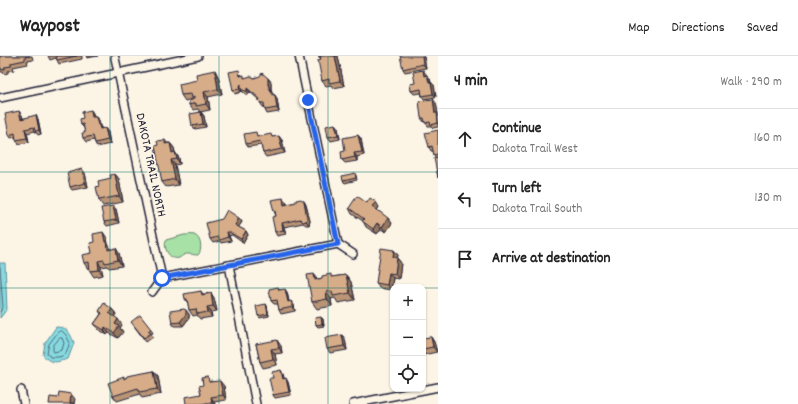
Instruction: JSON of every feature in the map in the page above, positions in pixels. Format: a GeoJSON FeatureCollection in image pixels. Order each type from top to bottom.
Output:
{"type":"FeatureCollection","features":[{"type":"Feature","properties":{"kind":"street"},"geometry":{"type":"LineString","coordinates":[[0,98],[198,56]]}},
{"type":"Feature","properties":{"kind":"street"},"geometry":{"type":"LineString","coordinates":[[299,56],[338,244],[353,254]]}},
{"type":"Feature","properties":{"kind":"street","name":"DAKOTA TRAIL NORTH"},"geometry":{"type":"LineString","coordinates":[[115,58],[162,278]]}},
{"type":"Feature","properties":{"kind":"street"},"geometry":{"type":"LineString","coordinates":[[152,292],[162,278],[338,244]]}},
{"type":"Feature","properties":{"kind":"street"},"geometry":{"type":"LineString","coordinates":[[229,265],[256,404]]}},
{"type":"Feature","properties":{"kind":"street"},"geometry":{"type":"LineString","coordinates":[[353,404],[438,387]]}},
{"type":"Feature","properties":{"kind":"street"},"geometry":{"type":"LineString","coordinates":[[21,390],[24,404]]}},
{"type":"Feature","properties":{"kind":"green space"},"geometry":{"type":"Polygon","coordinates":[[[184,235],[193,235],[198,238],[201,247],[200,253],[198,255],[186,254],[179,258],[172,257],[166,250],[166,240],[184,235]]]}},
{"type":"Feature","properties":{"kind":"water"},"geometry":{"type":"Polygon","coordinates":[[[0,263],[5,263],[7,309],[0,318],[0,263]]]}},
{"type":"Feature","properties":{"kind":"water"},"geometry":{"type":"Polygon","coordinates":[[[56,327],[66,329],[74,343],[68,359],[54,362],[43,355],[45,343],[56,327]]]}},
{"type":"Feature","properties":{"kind":"building"},"geometry":{"type":"Polygon","coordinates":[[[0,56],[30,56],[25,57],[25,60],[11,63],[11,66],[5,67],[5,69],[2,70],[0,68],[0,56]]]}},
{"type":"Feature","properties":{"kind":"building"},"geometry":{"type":"Polygon","coordinates":[[[56,56],[77,56],[57,60],[56,56]]]}},
{"type":"Feature","properties":{"kind":"building"},"geometry":{"type":"Polygon","coordinates":[[[320,56],[335,56],[340,81],[329,83],[329,79],[322,81],[318,60],[321,59],[320,56]]]}},
{"type":"Feature","properties":{"kind":"building"},"geometry":{"type":"Polygon","coordinates":[[[400,56],[422,56],[423,64],[403,69],[400,56]]]}},
{"type":"Feature","properties":{"kind":"building"},"geometry":{"type":"Polygon","coordinates":[[[215,70],[218,89],[204,92],[206,104],[196,106],[196,103],[189,105],[189,101],[194,99],[194,97],[192,98],[191,94],[181,95],[179,84],[197,80],[196,74],[215,70]]]}},
{"type":"Feature","properties":{"kind":"building"},"geometry":{"type":"Polygon","coordinates":[[[239,70],[240,76],[244,75],[244,78],[251,76],[254,78],[260,76],[262,73],[268,78],[268,85],[273,95],[275,95],[277,108],[265,110],[264,103],[261,103],[259,101],[260,99],[247,88],[247,91],[241,89],[241,84],[239,89],[233,90],[229,72],[239,70]]]}},
{"type":"Feature","properties":{"kind":"building"},"geometry":{"type":"Polygon","coordinates":[[[423,70],[424,76],[427,75],[429,82],[431,82],[433,94],[422,96],[421,89],[411,91],[410,84],[415,83],[413,72],[423,70]]]}},
{"type":"Feature","properties":{"kind":"building"},"geometry":{"type":"Polygon","coordinates":[[[433,99],[438,123],[431,125],[430,122],[425,123],[424,118],[421,118],[419,101],[433,99]]]}},
{"type":"Feature","properties":{"kind":"building"},"geometry":{"type":"Polygon","coordinates":[[[91,110],[92,117],[96,117],[100,129],[105,128],[108,140],[95,143],[93,136],[83,138],[82,133],[85,133],[80,119],[83,118],[82,112],[91,110]]]}},
{"type":"Feature","properties":{"kind":"building"},"geometry":{"type":"Polygon","coordinates":[[[19,111],[21,119],[36,115],[39,130],[35,131],[34,127],[25,129],[27,138],[16,140],[15,133],[9,135],[5,114],[19,111]]]}},
{"type":"Feature","properties":{"kind":"building"},"geometry":{"type":"Polygon","coordinates":[[[201,112],[203,124],[192,126],[190,114],[201,112]]]}},
{"type":"Feature","properties":{"kind":"building"},"geometry":{"type":"Polygon","coordinates":[[[335,124],[338,135],[328,137],[326,126],[335,124]]]}},
{"type":"Feature","properties":{"kind":"building"},"geometry":{"type":"Polygon","coordinates":[[[438,130],[438,154],[434,155],[432,146],[429,147],[425,133],[438,130]]]}},
{"type":"Feature","properties":{"kind":"building"},"geometry":{"type":"Polygon","coordinates":[[[256,132],[257,137],[271,134],[272,137],[279,136],[282,149],[263,153],[260,141],[246,144],[244,134],[256,132]]]}},
{"type":"Feature","properties":{"kind":"building"},"geometry":{"type":"Polygon","coordinates":[[[358,135],[362,152],[354,153],[355,157],[342,160],[341,152],[345,151],[343,138],[358,135]]]}},
{"type":"Feature","properties":{"kind":"building"},"geometry":{"type":"Polygon","coordinates":[[[165,140],[165,144],[170,143],[172,153],[175,152],[177,159],[171,160],[175,179],[162,182],[155,146],[158,145],[157,141],[165,140]]]}},
{"type":"Feature","properties":{"kind":"building"},"geometry":{"type":"Polygon","coordinates":[[[438,157],[438,178],[434,158],[438,157]]]}},
{"type":"Feature","properties":{"kind":"building"},"geometry":{"type":"Polygon","coordinates":[[[82,169],[85,183],[70,187],[67,173],[82,169]]]}},
{"type":"Feature","properties":{"kind":"building"},"geometry":{"type":"Polygon","coordinates":[[[355,173],[356,178],[343,181],[342,176],[355,173]]]}},
{"type":"Feature","properties":{"kind":"building"},"geometry":{"type":"Polygon","coordinates":[[[115,174],[119,196],[99,200],[96,187],[99,186],[98,181],[111,178],[110,175],[115,174]]]}},
{"type":"Feature","properties":{"kind":"building"},"geometry":{"type":"Polygon","coordinates":[[[357,196],[367,203],[370,198],[376,202],[372,206],[388,218],[382,227],[377,223],[373,229],[362,221],[364,219],[349,208],[357,196]]]}},
{"type":"Feature","properties":{"kind":"building"},"geometry":{"type":"Polygon","coordinates":[[[283,198],[284,205],[301,199],[304,201],[307,218],[306,221],[303,222],[300,219],[282,223],[283,230],[275,232],[272,217],[276,216],[271,200],[283,198]]]}},
{"type":"Feature","properties":{"kind":"building"},"geometry":{"type":"Polygon","coordinates":[[[113,206],[116,220],[104,222],[101,208],[113,206]]]}},
{"type":"Feature","properties":{"kind":"building"},"geometry":{"type":"Polygon","coordinates":[[[227,210],[239,218],[235,225],[246,231],[241,239],[227,232],[228,237],[219,240],[218,237],[210,239],[206,223],[222,219],[227,210]]]}},
{"type":"Feature","properties":{"kind":"building"},"geometry":{"type":"Polygon","coordinates":[[[103,232],[108,250],[116,248],[118,260],[105,263],[104,260],[98,261],[99,270],[90,271],[89,262],[84,263],[82,255],[92,253],[90,243],[94,242],[93,234],[103,232]]]}},
{"type":"Feature","properties":{"kind":"building"},"geometry":{"type":"Polygon","coordinates":[[[381,248],[394,250],[393,257],[397,258],[395,274],[389,273],[387,285],[376,283],[381,248]]]}},
{"type":"Feature","properties":{"kind":"building"},"geometry":{"type":"Polygon","coordinates":[[[314,274],[315,280],[322,278],[322,276],[331,274],[331,277],[346,275],[350,293],[333,296],[332,291],[326,292],[327,299],[312,302],[307,275],[314,274]]]}},
{"type":"Feature","properties":{"kind":"building"},"geometry":{"type":"Polygon","coordinates":[[[278,287],[279,290],[285,289],[288,302],[291,301],[293,307],[279,310],[277,300],[271,301],[269,289],[278,287]]]}},
{"type":"Feature","properties":{"kind":"building"},"geometry":{"type":"Polygon","coordinates":[[[201,291],[202,295],[211,293],[213,306],[207,307],[208,312],[197,314],[196,309],[189,310],[187,299],[185,299],[184,294],[201,291]]]}},
{"type":"Feature","properties":{"kind":"building"},"geometry":{"type":"Polygon","coordinates":[[[104,303],[112,309],[109,313],[118,319],[115,324],[119,326],[114,333],[105,327],[104,330],[94,324],[102,313],[99,311],[104,303]]]}},
{"type":"Feature","properties":{"kind":"building"},"geometry":{"type":"Polygon","coordinates":[[[266,304],[268,314],[258,316],[256,306],[266,304]]]}},
{"type":"Feature","properties":{"kind":"building"},"geometry":{"type":"Polygon","coordinates":[[[186,310],[186,314],[180,322],[172,323],[170,311],[186,310]]]}},
{"type":"Feature","properties":{"kind":"building"},"geometry":{"type":"Polygon","coordinates":[[[140,315],[151,329],[148,331],[151,333],[144,338],[131,322],[140,315]]]}},
{"type":"Feature","properties":{"kind":"building"},"geometry":{"type":"Polygon","coordinates":[[[321,317],[322,324],[316,325],[315,318],[321,317]]]}},
{"type":"Feature","properties":{"kind":"building"},"geometry":{"type":"Polygon","coordinates":[[[342,335],[344,346],[327,349],[325,338],[342,335]]]}},
{"type":"Feature","properties":{"kind":"building"},"geometry":{"type":"Polygon","coordinates":[[[431,337],[433,347],[426,348],[426,338],[431,337]]]}},
{"type":"Feature","properties":{"kind":"building"},"geometry":{"type":"Polygon","coordinates":[[[277,340],[279,348],[271,349],[273,359],[260,362],[256,344],[277,340]]]}},
{"type":"Feature","properties":{"kind":"building"},"geometry":{"type":"Polygon","coordinates":[[[281,370],[283,379],[286,378],[289,392],[273,395],[269,378],[273,378],[272,372],[281,370]]]}},
{"type":"Feature","properties":{"kind":"building"},"geometry":{"type":"Polygon","coordinates":[[[154,371],[157,389],[139,392],[138,388],[113,396],[108,383],[124,377],[124,379],[127,376],[154,371]]]}},
{"type":"Feature","properties":{"kind":"building"},"geometry":{"type":"Polygon","coordinates":[[[208,377],[209,382],[220,381],[223,395],[211,397],[212,402],[186,404],[185,397],[201,394],[199,386],[203,385],[202,378],[208,377]]]}},
{"type":"Feature","properties":{"kind":"building"},"geometry":{"type":"Polygon","coordinates":[[[59,392],[71,394],[70,403],[74,404],[49,404],[50,397],[58,398],[59,392]]]}},
{"type":"Feature","properties":{"kind":"route"},"geometry":{"type":"LineString","coordinates":[[162,278],[338,244],[308,100]]}}]}
